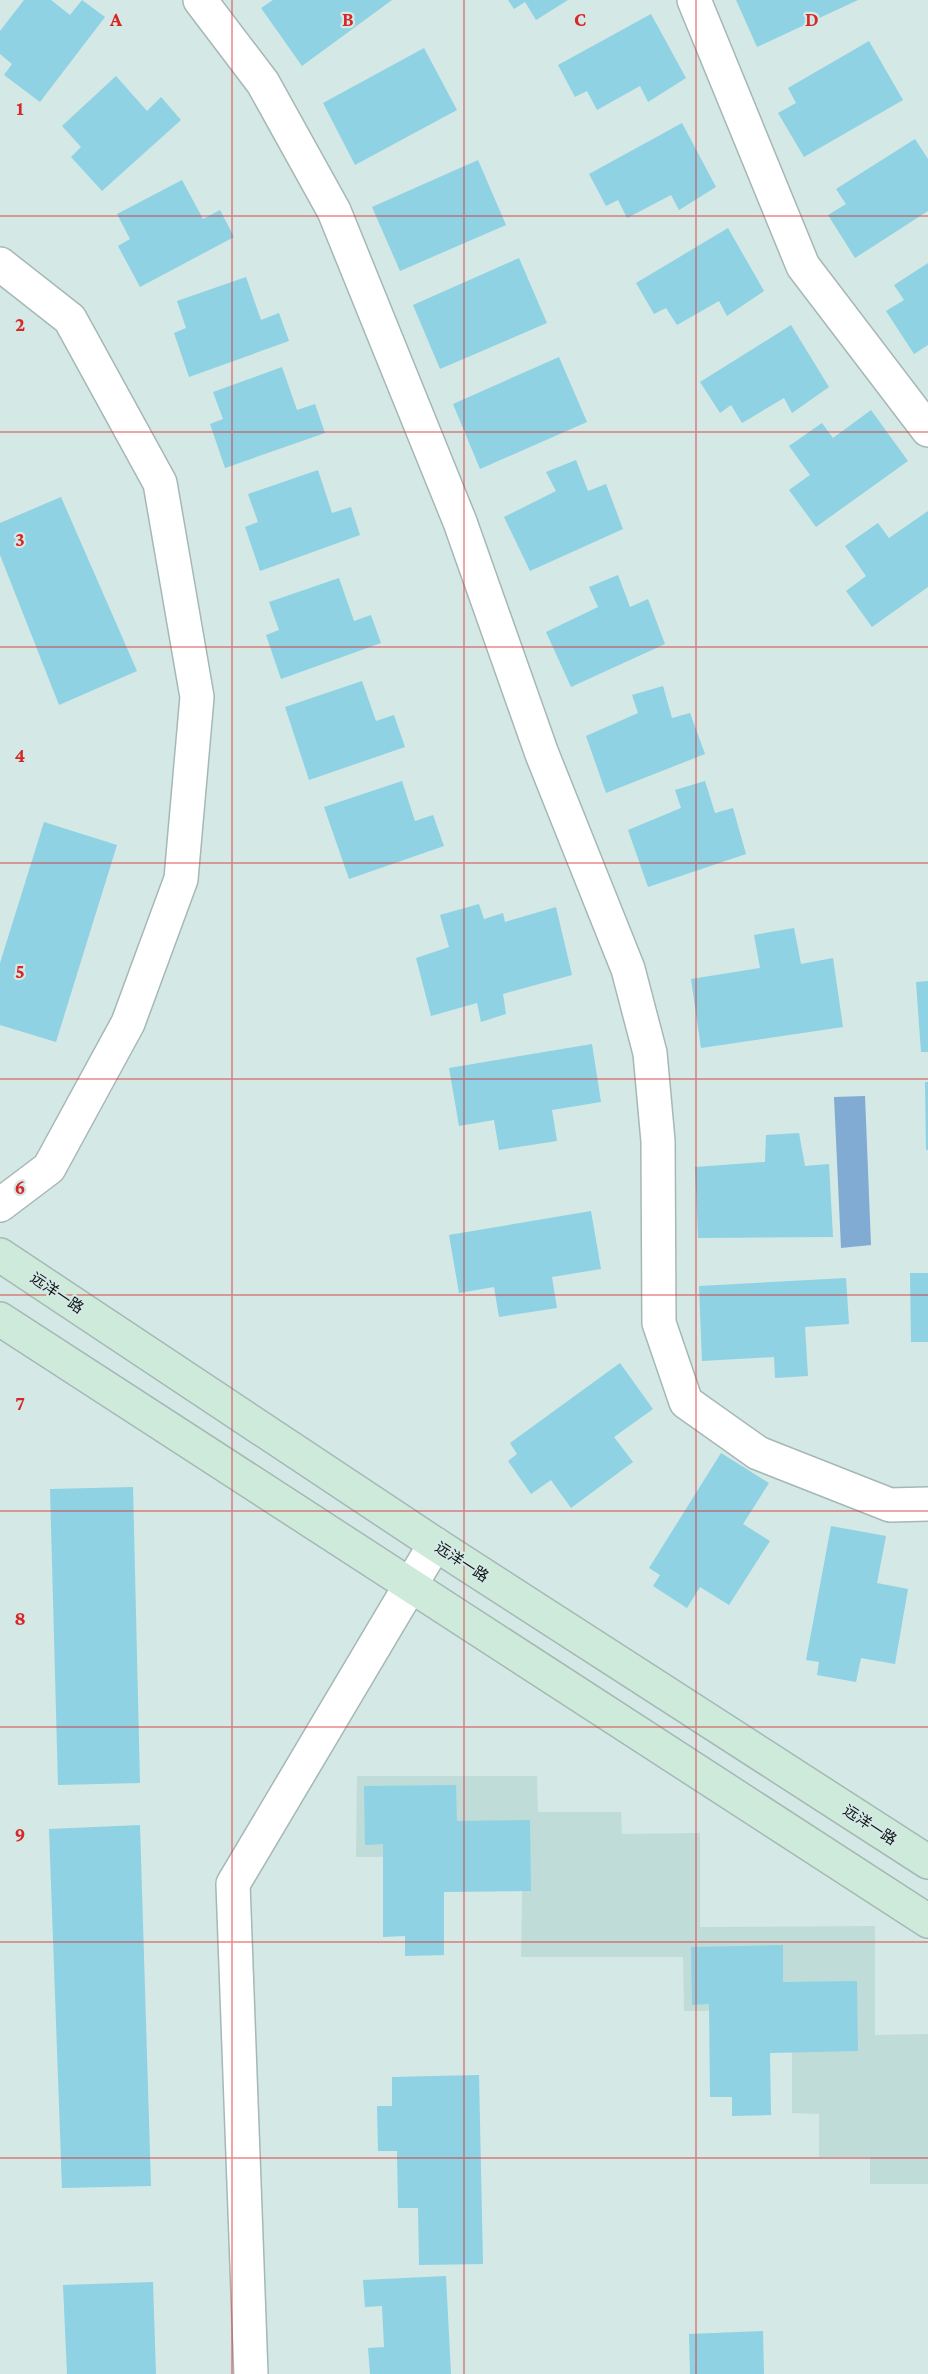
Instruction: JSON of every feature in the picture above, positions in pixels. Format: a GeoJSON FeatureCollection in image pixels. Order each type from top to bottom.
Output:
{"type":"FeatureCollection","features":[{"type":"Feature","properties":{"kind":"street"},"geometry":{"type":"LineString","coordinates":[[200,0],[263,83],[334,211],[460,522],[547,765],[628,969],[650,1053],[658,1141],[659,1323],[686,1402],[758,1453],[890,1505],[928,1504]]}},
{"type":"Feature","properties":{"kind":"street"},"geometry":{"type":"LineString","coordinates":[[694,0],[803,266],[928,430]]}},
{"type":"Feature","properties":{"kind":"street"},"geometry":{"type":"LineString","coordinates":[[0,264],[70,320],[160,483],[197,697],[181,879],[128,1023],[50,1168],[0,1205]]}},
{"type":"Feature","properties":{"kind":"street","name":"远洋一路"},"geometry":{"type":"LineString","coordinates":[[0,1255],[435,1544],[928,1862]]}},
{"type":"Feature","properties":{"kind":"street"},"geometry":{"type":"LineString","coordinates":[[0,1319],[928,1921]]}},
{"type":"Feature","properties":{"kind":"street"},"geometry":{"type":"LineString","coordinates":[[251,2374],[233,1884],[435,1544]]}},
{"type":"Feature","properties":{"kind":"shaded area"},"geometry":{"type":"Polygon","coordinates":[[[357,1776],[537,1776],[538,1812],[621,1812],[622,1834],[700,1833],[700,1927],[875,1926],[875,2035],[928,2034],[928,2184],[870,2184],[870,2157],[819,2157],[819,2114],[792,2113],[792,2010],[684,2011],[683,1957],[521,1957],[523,1856],[356,1857],[357,1776]]]}},
{"type":"Feature","properties":{"kind":"water"},"geometry":{"type":"Polygon","coordinates":[[[865,1096],[871,1245],[841,1248],[834,1097],[865,1096]]]}},
{"type":"Feature","properties":{"kind":"building"},"geometry":{"type":"Polygon","coordinates":[[[24,0],[51,0],[70,15],[82,0],[105,17],[40,102],[4,75],[12,64],[0,54],[0,31],[24,0]]]}},
{"type":"Feature","properties":{"kind":"building"},"geometry":{"type":"Polygon","coordinates":[[[273,0],[392,0],[302,66],[261,8],[273,0]]]}},
{"type":"Feature","properties":{"kind":"building"},"geometry":{"type":"Polygon","coordinates":[[[508,0],[568,0],[536,20],[525,2],[514,9],[508,0]]]}},
{"type":"Feature","properties":{"kind":"building"},"geometry":{"type":"Polygon","coordinates":[[[736,0],[858,0],[757,47],[736,0]]]}},
{"type":"Feature","properties":{"kind":"building"},"geometry":{"type":"Polygon","coordinates":[[[651,14],[686,78],[648,102],[640,86],[597,110],[587,91],[575,97],[558,65],[651,14]]]}},
{"type":"Feature","properties":{"kind":"building"},"geometry":{"type":"Polygon","coordinates":[[[869,41],[903,100],[804,157],[778,113],[796,103],[788,88],[869,41]]]}},
{"type":"Feature","properties":{"kind":"building"},"geometry":{"type":"Polygon","coordinates":[[[424,48],[457,110],[355,165],[323,103],[424,48]]]}},
{"type":"Feature","properties":{"kind":"building"},"geometry":{"type":"Polygon","coordinates":[[[116,76],[147,111],[161,97],[181,120],[102,191],[71,157],[81,147],[62,126],[116,76]]]}},
{"type":"Feature","properties":{"kind":"building"},"geometry":{"type":"Polygon","coordinates":[[[682,123],[716,187],[679,210],[671,195],[627,218],[618,200],[606,206],[589,174],[682,123]]]}},
{"type":"Feature","properties":{"kind":"building"},"geometry":{"type":"Polygon","coordinates":[[[915,139],[928,159],[928,211],[855,258],[828,215],[846,204],[836,189],[915,139]]]}},
{"type":"Feature","properties":{"kind":"building"},"geometry":{"type":"Polygon","coordinates":[[[478,160],[506,225],[400,271],[372,207],[478,160]]]}},
{"type":"Feature","properties":{"kind":"building"},"geometry":{"type":"Polygon","coordinates":[[[182,180],[203,219],[220,210],[234,237],[140,287],[118,246],[130,239],[117,214],[182,180]]]}},
{"type":"Feature","properties":{"kind":"building"},"geometry":{"type":"Polygon","coordinates":[[[728,228],[764,291],[727,316],[719,301],[677,325],[666,308],[654,314],[636,283],[728,228]]]}},
{"type":"Feature","properties":{"kind":"building"},"geometry":{"type":"Polygon","coordinates":[[[519,258],[547,323],[440,369],[413,305],[519,258]]]}},
{"type":"Feature","properties":{"kind":"building"},"geometry":{"type":"Polygon","coordinates":[[[928,263],[928,345],[914,354],[886,311],[904,300],[894,285],[928,263]]]}},
{"type":"Feature","properties":{"kind":"building"},"geometry":{"type":"Polygon","coordinates":[[[246,277],[261,320],[279,313],[289,341],[189,377],[174,333],[186,328],[177,301],[246,277]]]}},
{"type":"Feature","properties":{"kind":"building"},"geometry":{"type":"Polygon","coordinates":[[[791,325],[829,387],[792,413],[784,398],[742,423],[731,405],[720,413],[700,382],[791,325]]]}},
{"type":"Feature","properties":{"kind":"building"},"geometry":{"type":"Polygon","coordinates":[[[559,357],[587,422],[480,469],[453,404],[559,357]]]}},
{"type":"Feature","properties":{"kind":"building"},"geometry":{"type":"Polygon","coordinates":[[[282,367],[297,410],[315,404],[325,433],[225,468],[210,424],[223,419],[213,392],[282,367]]]}},
{"type":"Feature","properties":{"kind":"building"},"geometry":{"type":"Polygon","coordinates":[[[871,410],[908,461],[816,527],[789,490],[810,475],[789,446],[822,423],[833,438],[871,410]]]}},
{"type":"Feature","properties":{"kind":"building"},"geometry":{"type":"Polygon","coordinates":[[[576,460],[588,491],[606,484],[623,529],[530,571],[504,517],[556,491],[546,472],[576,460]]]}},
{"type":"Feature","properties":{"kind":"building"},"geometry":{"type":"Polygon","coordinates":[[[318,470],[332,513],[351,507],[360,535],[260,571],[245,527],[258,522],[248,494],[318,470]]]}},
{"type":"Feature","properties":{"kind":"building"},"geometry":{"type":"Polygon","coordinates":[[[61,497],[137,671],[59,705],[0,555],[0,523],[61,497]]]}},
{"type":"Feature","properties":{"kind":"building"},"geometry":{"type":"Polygon","coordinates":[[[928,511],[928,587],[872,627],[846,591],[866,576],[845,546],[878,523],[889,538],[928,511]]]}},
{"type":"Feature","properties":{"kind":"building"},"geometry":{"type":"Polygon","coordinates":[[[618,575],[630,607],[648,599],[665,644],[571,687],[546,632],[598,607],[589,587],[618,575]]]}},
{"type":"Feature","properties":{"kind":"building"},"geometry":{"type":"Polygon","coordinates":[[[339,578],[354,621],[371,615],[381,643],[281,679],[266,635],[279,630],[269,602],[339,578]]]}},
{"type":"Feature","properties":{"kind":"building"},"geometry":{"type":"Polygon","coordinates":[[[362,681],[376,721],[394,715],[405,747],[309,780],[285,707],[362,681]]]}},
{"type":"Feature","properties":{"kind":"building"},"geometry":{"type":"Polygon","coordinates":[[[663,686],[672,718],[690,713],[705,754],[606,793],[586,736],[638,713],[632,695],[663,686]]]}},
{"type":"Feature","properties":{"kind":"building"},"geometry":{"type":"Polygon","coordinates":[[[402,781],[415,821],[433,815],[444,846],[349,879],[324,807],[402,781]]]}},
{"type":"Feature","properties":{"kind":"building"},"geometry":{"type":"Polygon","coordinates":[[[705,781],[715,813],[733,808],[746,854],[648,887],[628,830],[681,808],[675,790],[705,781]]]}},
{"type":"Feature","properties":{"kind":"building"},"geometry":{"type":"Polygon","coordinates":[[[44,822],[117,845],[56,1042],[0,1025],[0,963],[44,822]]]}},
{"type":"Feature","properties":{"kind":"building"},"geometry":{"type":"Polygon","coordinates":[[[479,904],[484,919],[503,913],[505,922],[556,907],[572,975],[503,994],[506,1014],[481,1022],[477,1003],[431,1016],[416,958],[449,947],[440,915],[479,904]]]}},
{"type":"Feature","properties":{"kind":"building"},"geometry":{"type":"Polygon","coordinates":[[[794,928],[801,964],[833,958],[843,1027],[701,1048],[691,979],[760,968],[754,935],[794,928]]]}},
{"type":"Feature","properties":{"kind":"building"},"geometry":{"type":"Polygon","coordinates":[[[928,981],[928,1052],[921,1052],[916,982],[928,981]]]}},
{"type":"Feature","properties":{"kind":"building"},"geometry":{"type":"Polygon","coordinates":[[[592,1044],[601,1102],[552,1110],[557,1141],[499,1150],[494,1120],[459,1126],[449,1068],[592,1044]]]}},
{"type":"Feature","properties":{"kind":"building"},"geometry":{"type":"Polygon","coordinates":[[[925,1082],[928,1082],[928,1150],[926,1150],[925,1082]]]}},
{"type":"Feature","properties":{"kind":"building"},"geometry":{"type":"Polygon","coordinates":[[[799,1133],[805,1166],[829,1164],[833,1237],[698,1238],[695,1167],[765,1162],[766,1135],[799,1133]]]}},
{"type":"Feature","properties":{"kind":"building"},"geometry":{"type":"Polygon","coordinates":[[[591,1211],[601,1269],[552,1277],[557,1308],[499,1317],[494,1287],[459,1293],[449,1235],[591,1211]]]}},
{"type":"Feature","properties":{"kind":"building"},"geometry":{"type":"Polygon","coordinates":[[[910,1273],[928,1273],[928,1342],[911,1342],[910,1273]]]}},
{"type":"Feature","properties":{"kind":"building"},"geometry":{"type":"Polygon","coordinates":[[[846,1278],[849,1324],[805,1327],[808,1376],[775,1378],[774,1357],[702,1361],[699,1286],[846,1278]]]}},
{"type":"Feature","properties":{"kind":"building"},"geometry":{"type":"Polygon","coordinates":[[[620,1363],[653,1409],[614,1437],[633,1462],[571,1508],[551,1480],[531,1494],[508,1461],[517,1454],[510,1443],[620,1363]]]}},
{"type":"Feature","properties":{"kind":"building"},"geometry":{"type":"Polygon","coordinates":[[[721,1453],[769,1483],[743,1524],[770,1541],[729,1605],[700,1587],[687,1608],[653,1586],[660,1575],[649,1568],[721,1453]]]}},
{"type":"Feature","properties":{"kind":"building"},"geometry":{"type":"Polygon","coordinates":[[[133,1487],[140,1783],[58,1785],[50,1489],[133,1487]]]}},
{"type":"Feature","properties":{"kind":"building"},"geometry":{"type":"Polygon","coordinates":[[[831,1526],[886,1536],[877,1583],[908,1589],[895,1664],[861,1658],[856,1682],[817,1675],[819,1662],[806,1660],[831,1526]]]}},
{"type":"Feature","properties":{"kind":"building"},"geometry":{"type":"Polygon","coordinates":[[[456,1785],[457,1821],[530,1820],[531,1891],[444,1892],[444,1955],[405,1956],[405,1936],[383,1937],[383,1844],[365,1845],[364,1786],[456,1785]]]}},
{"type":"Feature","properties":{"kind":"building"},"geometry":{"type":"Polygon","coordinates":[[[140,1825],[151,2186],[62,2188],[49,1829],[140,1825]]]}},
{"type":"Feature","properties":{"kind":"building"},"geometry":{"type":"Polygon","coordinates":[[[783,1945],[783,1982],[857,1981],[858,2051],[770,2053],[771,2115],[732,2116],[732,2097],[710,2097],[709,2004],[692,2005],[691,1947],[783,1945]]]}},
{"type":"Feature","properties":{"kind":"building"},"geometry":{"type":"Polygon","coordinates":[[[479,2075],[483,2264],[419,2265],[418,2208],[398,2208],[397,2151],[378,2151],[377,2106],[392,2106],[392,2077],[479,2075]]]}},
{"type":"Feature","properties":{"kind":"building"},"geometry":{"type":"Polygon","coordinates":[[[446,2276],[451,2374],[370,2374],[368,2348],[384,2347],[382,2306],[365,2307],[363,2280],[446,2276]]]}},
{"type":"Feature","properties":{"kind":"building"},"geometry":{"type":"Polygon","coordinates":[[[153,2282],[156,2374],[67,2374],[63,2285],[153,2282]]]}},
{"type":"Feature","properties":{"kind":"building"},"geometry":{"type":"Polygon","coordinates":[[[763,2331],[764,2374],[690,2374],[689,2334],[763,2331]]]}}]}
